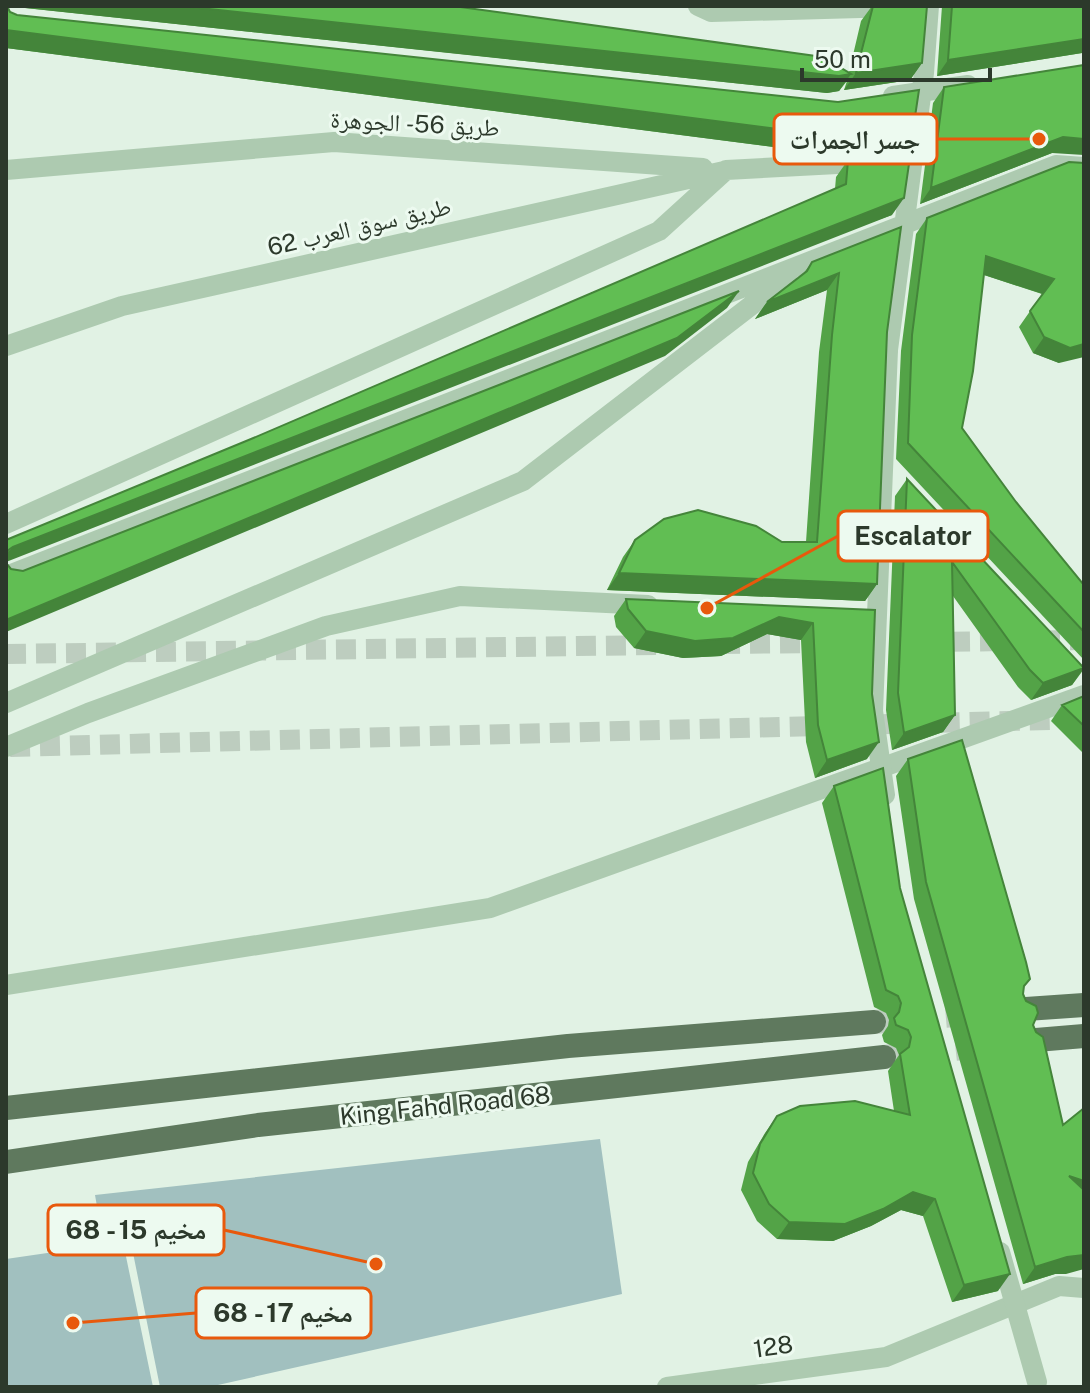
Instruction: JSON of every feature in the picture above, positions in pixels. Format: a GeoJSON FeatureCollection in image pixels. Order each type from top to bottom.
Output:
{"type":"FeatureCollection","features":[{"type":"Feature","properties":{"kind":"main road"},"geometry":{"type":"LineString","coordinates":[[1026,1009],[1084,1005]]}},
{"type":"Feature","properties":{"kind":"main road","name":"King Fahd Road 68"},"geometry":{"type":"LineString","coordinates":[[6,1108],[568,1046],[874,1022]]}},
{"type":"Feature","properties":{"kind":"main road"},"geometry":{"type":"LineString","coordinates":[[1036,1040],[1084,1036]]}},
{"type":"Feature","properties":{"kind":"main road","name":"King Fahd Road 68"},"geometry":{"type":"LineString","coordinates":[[6,1162],[258,1125],[884,1057]]}},
{"type":"Feature","properties":{"kind":"street"},"geometry":{"type":"LineString","coordinates":[[698,6],[711,12],[916,6]]}},
{"type":"Feature","properties":{"kind":"street"},"geometry":{"type":"LineString","coordinates":[[888,814],[873,711],[869,615],[883,464],[888,350],[924,73],[929,6]]}},
{"type":"Feature","properties":{"kind":"street"},"geometry":{"type":"LineString","coordinates":[[872,99],[993,81]]}},
{"type":"Feature","properties":{"kind":"street","name":"طريق 56 - الجوهرة"},"geometry":{"type":"LineString","coordinates":[[6,170],[334,142],[726,170]]}},
{"type":"Feature","properties":{"kind":"street"},"geometry":{"type":"LineString","coordinates":[[6,524],[659,231],[726,170],[913,160]]}},
{"type":"Feature","properties":{"kind":"street"},"geometry":{"type":"LineString","coordinates":[[6,576],[1056,165],[1084,167]]}},
{"type":"Feature","properties":{"kind":"street","name":"طريق سوق العرب 62"},"geometry":{"type":"LineString","coordinates":[[6,346],[122,306],[726,170]]}},
{"type":"Feature","properties":{"kind":"street"},"geometry":{"type":"LineString","coordinates":[[6,703],[523,481],[807,263]]}},
{"type":"Feature","properties":{"kind":"street"},"geometry":{"type":"LineString","coordinates":[[883,464],[904,487]]}},
{"type":"Feature","properties":{"kind":"street"},"geometry":{"type":"LineString","coordinates":[[6,747],[88,713],[326,626],[445,599],[460,596],[660,605]]}},
{"type":"Feature","properties":{"kind":"street"},"geometry":{"type":"LineString","coordinates":[[6,985],[490,908],[1084,695]]}},
{"type":"Feature","properties":{"kind":"street"},"geometry":{"type":"LineString","coordinates":[[995,1232],[1038,1385]]}},
{"type":"Feature","properties":{"kind":"street","name":"128"},"geometry":{"type":"LineString","coordinates":[[667,1387],[886,1357],[1059,1286],[1084,1288]]}},
{"type":"Feature","properties":{"kind":"shaded area"},"geometry":{"type":"Polygon","coordinates":[[[600,1139],[622,1294],[209,1387],[160,1387],[129,1233],[102,1235],[95,1195],[600,1139]]]}},
{"type":"Feature","properties":{"kind":"shaded area"},"geometry":{"type":"Polygon","coordinates":[[[123,1242],[153,1387],[6,1387],[6,1259],[123,1242]]]}},
{"type":"Feature","properties":{"kind":"building"},"geometry":{"type":"Polygon","coordinates":[[[6,6],[17,15],[838,102],[919,90],[913,130],[825,135],[6,30],[6,6]]]}},
{"type":"Feature","properties":{"kind":"building"},"geometry":{"type":"Polygon","coordinates":[[[181,6],[453,6],[823,57],[851,74],[839,76],[181,6]]]}},
{"type":"Feature","properties":{"kind":"building"},"geometry":{"type":"Polygon","coordinates":[[[873,6],[927,6],[922,63],[856,73],[873,6]]]}},
{"type":"Feature","properties":{"kind":"building"},"geometry":{"type":"Polygon","coordinates":[[[952,6],[1084,6],[1084,39],[948,60],[952,6]]]}},
{"type":"Feature","properties":{"kind":"building"},"geometry":{"type":"Polygon","coordinates":[[[1084,65],[1084,139],[1063,137],[931,188],[944,87],[1084,65]]]}},
{"type":"Feature","properties":{"kind":"building"},"geometry":{"type":"Polygon","coordinates":[[[910,157],[904,198],[13,547],[7,551],[6,561],[6,540],[251,439],[846,184],[848,160],[910,157]]]}},
{"type":"Feature","properties":{"kind":"building"},"geometry":{"type":"Polygon","coordinates":[[[1069,162],[1084,163],[1084,344],[1070,348],[1044,337],[1030,311],[1054,279],[986,256],[973,371],[962,428],[1016,502],[1084,585],[1084,632],[908,443],[912,335],[927,218],[1069,162]]]}},
{"type":"Feature","properties":{"kind":"building"},"geometry":{"type":"Polygon","coordinates":[[[901,227],[887,332],[877,584],[619,573],[635,540],[664,519],[698,510],[756,526],[782,542],[817,542],[839,273],[767,302],[807,271],[812,262],[901,227]]]}},
{"type":"Feature","properties":{"kind":"building"},"geometry":{"type":"Polygon","coordinates":[[[739,291],[677,338],[6,620],[6,563],[11,569],[23,571],[739,291]]]}},
{"type":"Feature","properties":{"kind":"building"},"geometry":{"type":"Polygon","coordinates":[[[907,479],[1084,668],[1043,683],[1030,670],[952,562],[955,715],[904,733],[898,693],[907,479]]]}},
{"type":"Feature","properties":{"kind":"building"},"geometry":{"type":"Polygon","coordinates":[[[626,599],[875,610],[872,694],[879,742],[827,760],[818,725],[813,623],[779,617],[733,638],[695,641],[646,631],[628,609],[626,599]]]}},
{"type":"Feature","properties":{"kind":"building"},"geometry":{"type":"Polygon","coordinates":[[[1084,696],[1084,726],[1062,705],[1084,696]]]}},
{"type":"Feature","properties":{"kind":"building"},"geometry":{"type":"Polygon","coordinates":[[[962,740],[1026,962],[1030,979],[1024,986],[1023,994],[1026,1001],[1036,1006],[1038,1013],[1033,1025],[1043,1037],[1063,1125],[1084,1108],[1084,1181],[1069,1176],[1084,1190],[1084,1255],[1035,1267],[926,882],[908,759],[962,740]]]}},
{"type":"Feature","properties":{"kind":"building"},"geometry":{"type":"Polygon","coordinates":[[[883,768],[900,888],[1010,1274],[964,1285],[935,1199],[913,1192],[883,1209],[845,1224],[789,1222],[769,1204],[753,1173],[760,1144],[777,1116],[800,1106],[855,1101],[910,1115],[900,1054],[909,1047],[911,1037],[908,1030],[896,1025],[894,1018],[901,1003],[898,996],[886,990],[834,786],[883,768]]]}},
{"type":"Feature","properties":{"kind":"tunnel"},"geometry":{"type":"LineString","coordinates":[[860,643],[1084,640]]}},
{"type":"Feature","properties":{"kind":"tunnel"},"geometry":{"type":"LineString","coordinates":[[720,644],[828,643]]}},
{"type":"Feature","properties":{"kind":"tunnel"},"geometry":{"type":"LineString","coordinates":[[6,654],[656,645]]}},
{"type":"Feature","properties":{"kind":"tunnel"},"geometry":{"type":"LineString","coordinates":[[10,747],[1084,719]]}},
{"type":"Feature","properties":{"kind":"tunnel"},"geometry":{"type":"LineString","coordinates":[[874,1022],[979,1013]]}},
{"type":"Feature","properties":{"kind":"tunnel"},"geometry":{"type":"LineString","coordinates":[[884,1057],[989,1045]]}},
{"type":"Feature","properties":{"kind":"place","name":"جسر الجمرات"},"geometry":{"type":"Point","coordinates":[1039,139]}},
{"type":"Feature","properties":{"kind":"place","name":"Escalator"},"geometry":{"type":"Point","coordinates":[707,608]}},
{"type":"Feature","properties":{"kind":"place","name":"مخيم 15 - 68"},"geometry":{"type":"Point","coordinates":[376,1264]}},
{"type":"Feature","properties":{"kind":"place","name":"مخيم 17 - 68"},"geometry":{"type":"Point","coordinates":[73,1323]}}]}
